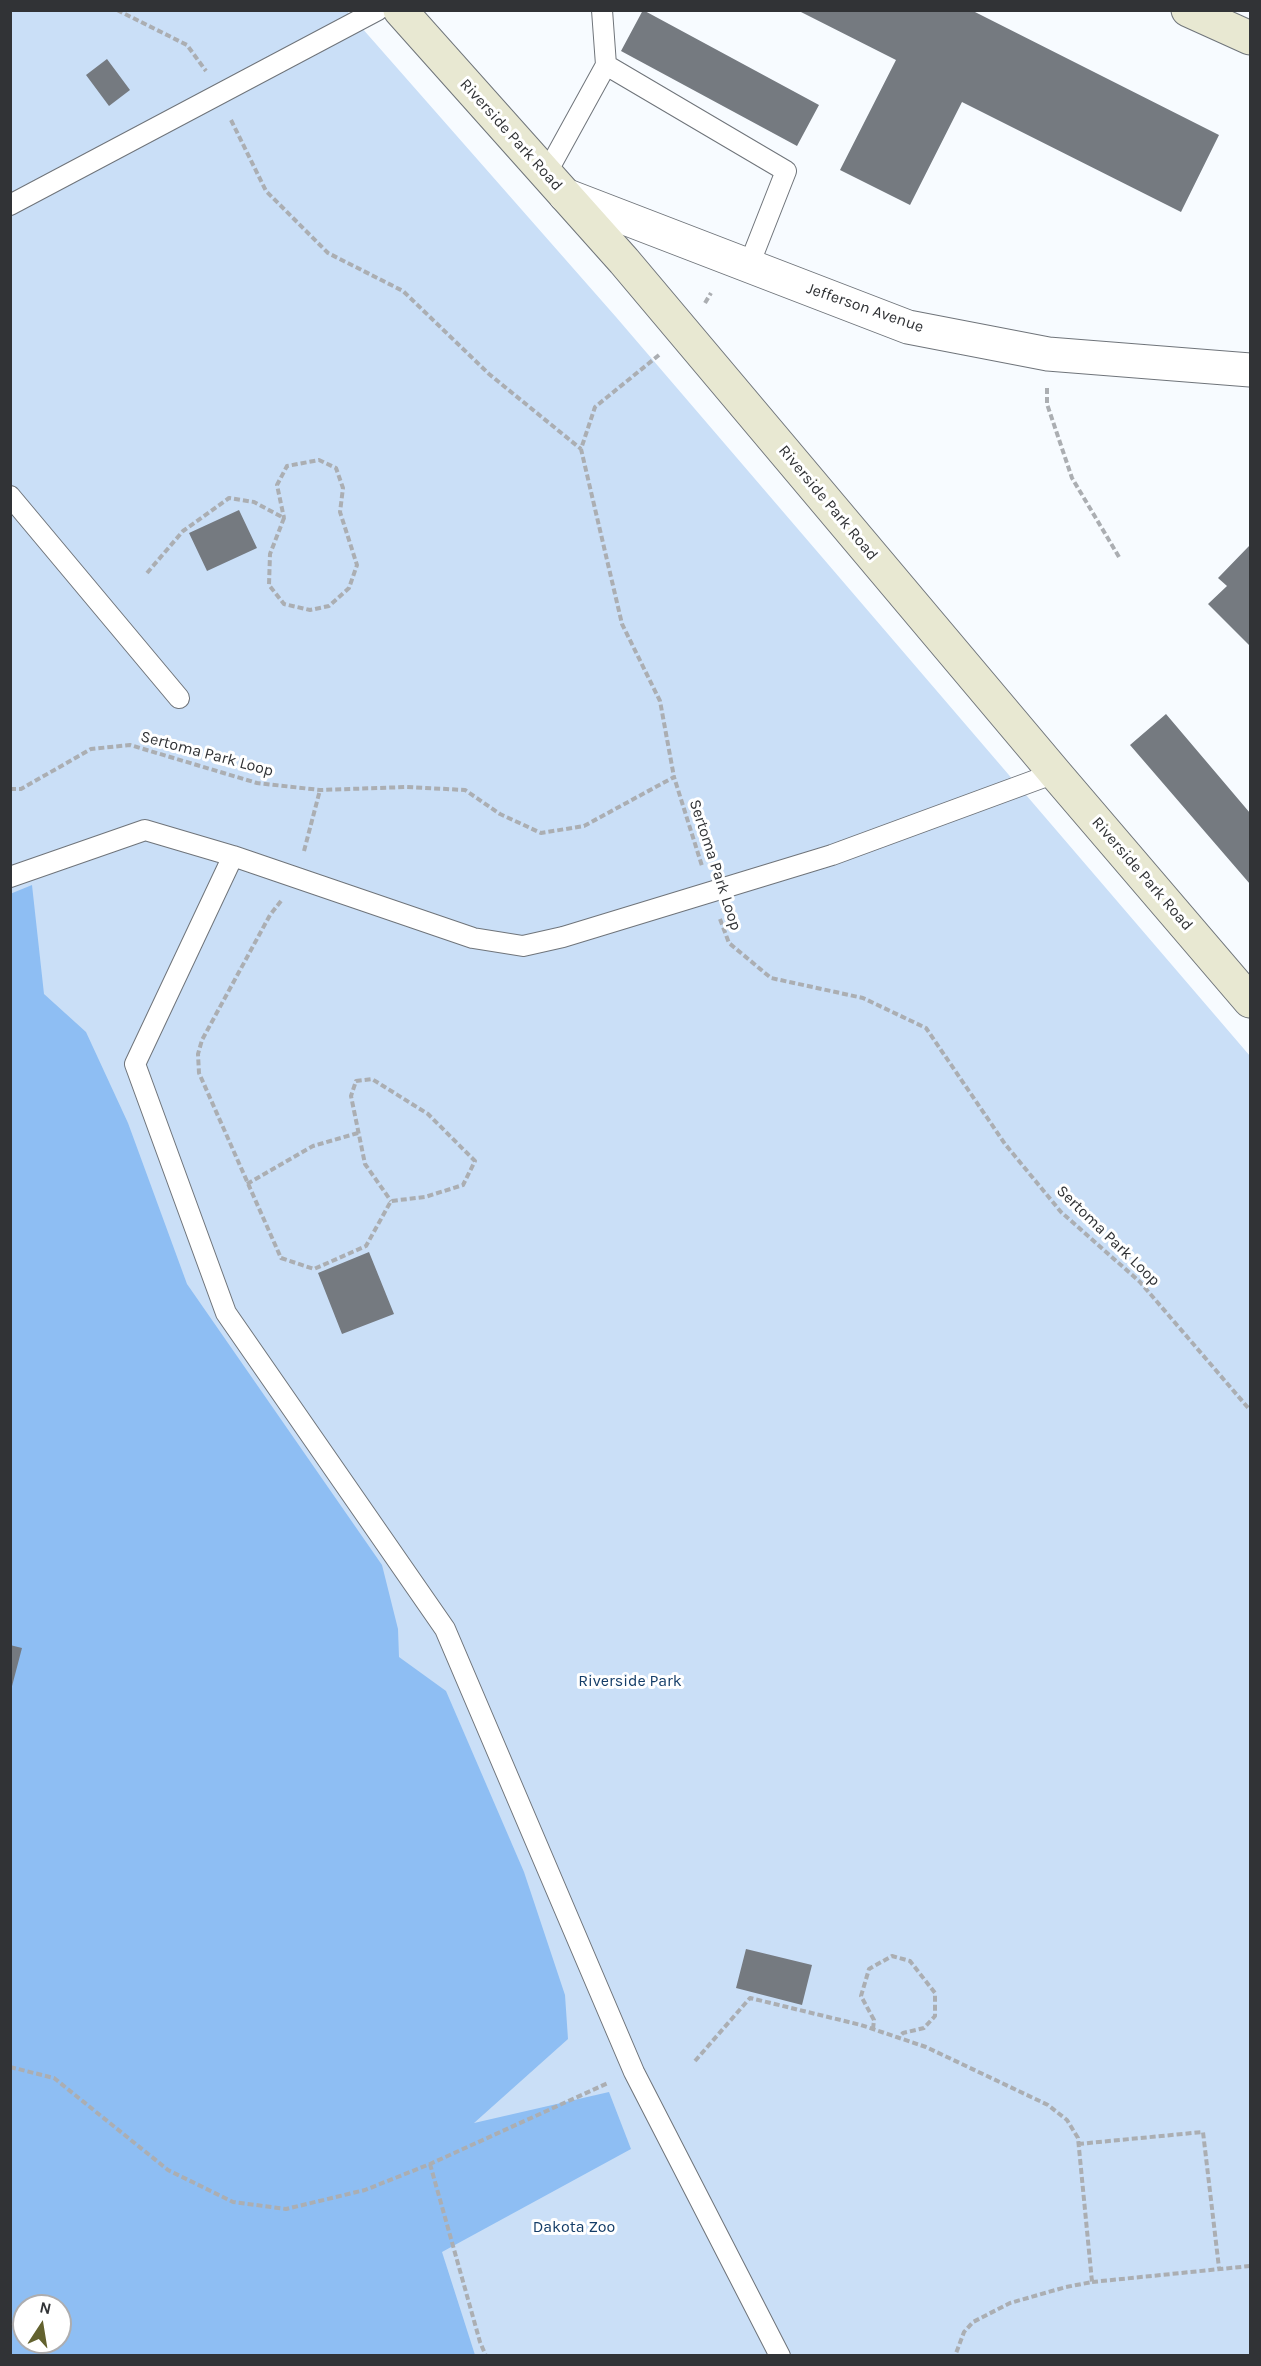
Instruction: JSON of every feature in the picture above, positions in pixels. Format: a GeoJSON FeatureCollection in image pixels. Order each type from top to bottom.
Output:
{"type":"FeatureCollection","features":[{"type":"Feature","properties":{"kind":"main road","name":"Riverside Park Road"},"geometry":{"type":"LineString","coordinates":[[400,10],[556,184],[686,334],[1055,773],[1251,1001]]}},
{"type":"Feature","properties":{"kind":"main road"},"geometry":{"type":"LineString","coordinates":[[1188,10],[1251,38]]}},
{"type":"Feature","properties":{"kind":"street","name":"Jefferson Avenue"},"geometry":{"type":"LineString","coordinates":[[556,184],[748,265],[908,327],[1048,354],[1251,370]]}},
{"type":"Feature","properties":{"kind":"lane"},"geometry":{"type":"LineString","coordinates":[[10,205],[378,10]]}},
{"type":"Feature","properties":{"kind":"lane"},"geometry":{"type":"LineString","coordinates":[[556,184],[606,65],[602,10]]}},
{"type":"Feature","properties":{"kind":"lane"},"geometry":{"type":"LineString","coordinates":[[606,65],[786,171],[748,265]]}},
{"type":"Feature","properties":{"kind":"lane"},"geometry":{"type":"LineString","coordinates":[[10,496],[179,698]]}},
{"type":"Feature","properties":{"kind":"lane"},"geometry":{"type":"LineString","coordinates":[[10,877],[145,830],[233,856],[473,938],[523,946],[563,937],[832,855],[1055,773]]}},
{"type":"Feature","properties":{"kind":"lane"},"geometry":{"type":"LineString","coordinates":[[233,856],[135,1064],[226,1313],[446,1629],[634,2072],[780,2355]]}},
{"type":"Feature","properties":{"kind":"path"},"geometry":{"type":"LineString","coordinates":[[117,10],[187,45],[208,75],[266,191],[328,253],[403,291],[489,374],[581,449]]}},
{"type":"Feature","properties":{"kind":"path"},"geometry":{"type":"LineString","coordinates":[[674,777],[660,700],[622,624],[581,449],[595,407],[686,334],[711,293]]}},
{"type":"Feature","properties":{"kind":"path"},"geometry":{"type":"LineString","coordinates":[[1048,354],[1047,404],[1072,478],[1119,557]]}},
{"type":"Feature","properties":{"kind":"path"},"geometry":{"type":"LineString","coordinates":[[319,460],[336,468],[343,488],[340,512],[357,565],[349,588],[329,606],[310,610],[284,604],[268,585],[270,554],[284,519],[277,485],[287,466],[319,460]]}},
{"type":"Feature","properties":{"kind":"path"},"geometry":{"type":"LineString","coordinates":[[147,573],[183,531],[228,498],[255,502],[284,519]]}},
{"type":"Feature","properties":{"kind":"path","name":"Sertoma Park Loop"},"geometry":{"type":"LineString","coordinates":[[10,789],[21,789],[91,749],[130,745],[257,783],[320,790],[407,787],[465,790],[500,814],[541,832],[584,826],[674,777],[710,893],[729,943],[771,978],[863,998],[926,1028],[1005,1144],[1061,1212],[1140,1282],[1251,1410]]}},
{"type":"Feature","properties":{"kind":"path"},"geometry":{"type":"LineString","coordinates":[[320,790],[304,854],[286,895],[270,915],[202,1040],[198,1054],[199,1072],[281,1258],[314,1269],[366,1246],[391,1201]]}},
{"type":"Feature","properties":{"kind":"path"},"geometry":{"type":"LineString","coordinates":[[372,1079],[428,1114],[475,1161],[463,1185],[425,1197],[391,1201],[365,1164],[351,1096],[356,1081],[372,1079]]}},
{"type":"Feature","properties":{"kind":"path"},"geometry":{"type":"LineString","coordinates":[[247,1184],[313,1146],[358,1132]]}},
{"type":"Feature","properties":{"kind":"path"},"geometry":{"type":"LineString","coordinates":[[873,2029],[874,2020],[861,1996],[869,1969],[892,1956],[910,1961],[935,1993],[935,2016],[924,2028],[903,2033],[899,2037]]}},
{"type":"Feature","properties":{"kind":"path"},"geometry":{"type":"LineString","coordinates":[[695,2061],[750,1998],[899,2037],[926,2047],[1048,2105],[1067,2120],[1078,2138],[1092,2282]]}},
{"type":"Feature","properties":{"kind":"path"},"geometry":{"type":"LineString","coordinates":[[10,2067],[54,2078],[168,2170],[233,2202],[286,2209],[365,2190],[430,2164],[634,2072]]}},
{"type":"Feature","properties":{"kind":"path"},"geometry":{"type":"LineString","coordinates":[[1078,2144],[1203,2132],[1219,2268]]}},
{"type":"Feature","properties":{"kind":"path"},"geometry":{"type":"LineString","coordinates":[[430,2164],[480,2342],[486,2355]]}},
{"type":"Feature","properties":{"kind":"path"},"geometry":{"type":"LineString","coordinates":[[955,2355],[964,2332],[973,2322],[1010,2304],[1066,2287],[1092,2282],[1251,2266]]}},
{"type":"Feature","properties":{"kind":"green space","name":"Riverside Park"},"geometry":{"type":"Polygon","coordinates":[[[11,11],[347,11],[616,317],[1250,1056],[1250,2355],[11,2356],[11,11]]]}},
{"type":"Feature","properties":{"kind":"shaded area"},"geometry":{"type":"Polygon","coordinates":[[[32,885],[44,994],[86,1032],[128,1123],[187,1284],[382,1565],[398,1629],[399,1657],[446,1691],[524,1872],[565,1995],[568,2039],[474,2123],[609,2092],[631,2149],[442,2252],[475,2355],[11,2356],[10,894],[32,885]]]}},
{"type":"Feature","properties":{"kind":"building"},"geometry":{"type":"Polygon","coordinates":[[[643,10],[819,105],[797,146],[621,51],[643,10]]]}},
{"type":"Feature","properties":{"kind":"building"},"geometry":{"type":"Polygon","coordinates":[[[797,10],[971,10],[1219,135],[1181,212],[962,102],[910,205],[840,170],[896,60],[797,10]]]}},
{"type":"Feature","properties":{"kind":"building"},"geometry":{"type":"Polygon","coordinates":[[[107,59],[130,90],[109,106],[86,75],[107,59]]]}},
{"type":"Feature","properties":{"kind":"building"},"geometry":{"type":"Polygon","coordinates":[[[239,510],[257,548],[207,571],[189,533],[239,510]]]}},
{"type":"Feature","properties":{"kind":"building"},"geometry":{"type":"Polygon","coordinates":[[[1250,545],[1250,646],[1208,604],[1227,586],[1218,578],[1250,545]]]}},
{"type":"Feature","properties":{"kind":"building"},"geometry":{"type":"Polygon","coordinates":[[[1166,714],[1250,813],[1250,884],[1130,745],[1166,714]]]}},
{"type":"Feature","properties":{"kind":"building"},"geometry":{"type":"Polygon","coordinates":[[[369,1252],[394,1314],[342,1334],[318,1273],[369,1252]]]}},
{"type":"Feature","properties":{"kind":"building"},"geometry":{"type":"Polygon","coordinates":[[[10,1645],[22,1648],[11,1690],[10,1690],[10,1645]]]}},
{"type":"Feature","properties":{"kind":"building"},"geometry":{"type":"Polygon","coordinates":[[[746,1949],[812,1965],[802,2005],[736,1988],[746,1949]]]}},
{"type":"Feature","properties":{"kind":"park label","name":"Dakota Zoo"},"geometry":{"type":"Point","coordinates":[574,2227]}}]}
